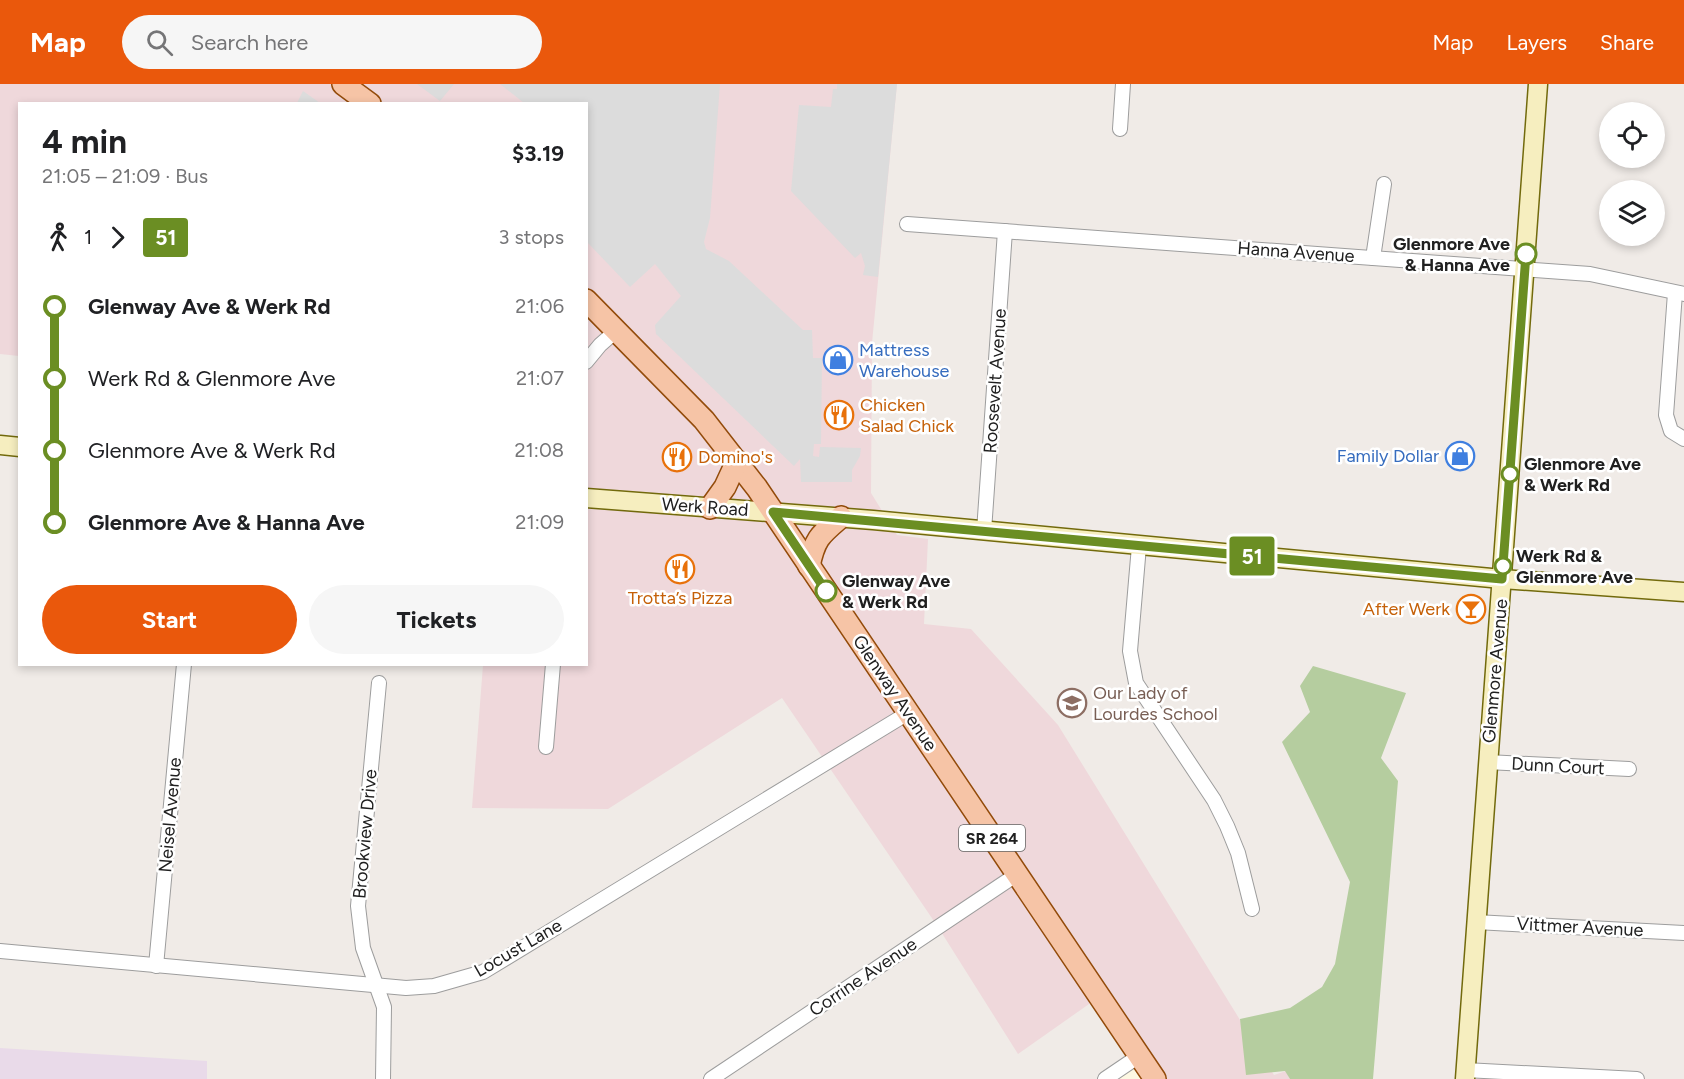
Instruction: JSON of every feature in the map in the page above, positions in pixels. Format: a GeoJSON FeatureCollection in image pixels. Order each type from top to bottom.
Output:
{"type":"FeatureCollection","features":[{"type":"Feature","properties":{"kind":"main road"},"geometry":{"type":"LineString","coordinates":[[343,84],[367,102]]}},
{"type":"Feature","properties":{"kind":"main road","name":"Glenway Avenue"},"geometry":{"type":"LineString","coordinates":[[588,302],[704,420],[737,461],[1155,1079]]}},
{"type":"Feature","properties":{"kind":"main road"},"geometry":{"type":"LineString","coordinates":[[710,507],[725,487],[737,461]]}},
{"type":"Feature","properties":{"kind":"main road"},"geometry":{"type":"LineString","coordinates":[[809,566],[816,539],[823,530],[841,517]]}},
{"type":"Feature","properties":{"kind":"street"},"geometry":{"type":"LineString","coordinates":[[1120,129],[1123,84]]}},
{"type":"Feature","properties":{"kind":"street","name":"Glenmore Avenue"},"geometry":{"type":"LineString","coordinates":[[1465,1074],[1538,84]]}},
{"type":"Feature","properties":{"kind":"street"},"geometry":{"type":"LineString","coordinates":[[1372,258],[1384,184]]}},
{"type":"Feature","properties":{"kind":"street","name":"Hanna Avenue"},"geometry":{"type":"LineString","coordinates":[[907,224],[1598,275],[1679,294]]}},
{"type":"Feature","properties":{"kind":"street","name":"Roosevelt Avenue"},"geometry":{"type":"LineString","coordinates":[[984,531],[1005,231]]}},
{"type":"Feature","properties":{"kind":"street"},"geometry":{"type":"LineString","coordinates":[[1679,294],[1666,415],[1671,431],[1684,439]]}},
{"type":"Feature","properties":{"kind":"street"},"geometry":{"type":"LineString","coordinates":[[588,360],[617,330]]}},
{"type":"Feature","properties":{"kind":"street"},"geometry":{"type":"LineString","coordinates":[[0,446],[18,447]]}},
{"type":"Feature","properties":{"kind":"street","name":"Werk Road"},"geometry":{"type":"LineString","coordinates":[[588,498],[841,517],[1502,579],[1684,592]]}},
{"type":"Feature","properties":{"kind":"street"},"geometry":{"type":"LineString","coordinates":[[1138,546],[1130,651],[1136,683],[1214,800],[1227,825],[1238,853],[1252,909]]}},
{"type":"Feature","properties":{"kind":"street","name":"Neisel Avenue"},"geometry":{"type":"LineString","coordinates":[[156,966],[184,666]]}},
{"type":"Feature","properties":{"kind":"street"},"geometry":{"type":"LineString","coordinates":[[546,747],[553,666]]}},
{"type":"Feature","properties":{"kind":"street","name":"Brookview Drive"},"geometry":{"type":"LineString","coordinates":[[379,683],[358,906],[363,948],[384,1007],[382,1079]]}},
{"type":"Feature","properties":{"kind":"street","name":"Locust Lane"},"geometry":{"type":"LineString","coordinates":[[0,951],[406,988],[434,986],[483,972],[908,713]]}},
{"type":"Feature","properties":{"kind":"street","name":"Dunn Court"},"geometry":{"type":"LineString","coordinates":[[1487,762],[1629,770]]}},
{"type":"Feature","properties":{"kind":"street","name":"Corrine Avenue"},"geometry":{"type":"LineString","coordinates":[[711,1079],[1016,875]]}},
{"type":"Feature","properties":{"kind":"street","name":"Vittmer Avenue"},"geometry":{"type":"LineString","coordinates":[[1476,922],[1684,933]]}},
{"type":"Feature","properties":{"kind":"street"},"geometry":{"type":"LineString","coordinates":[[1105,1079],[1139,1056]]}},
{"type":"Feature","properties":{"kind":"street"},"geometry":{"type":"LineString","coordinates":[[1465,1074],[1637,1079]]}},
{"type":"Feature","properties":{"kind":"shaded area"},"geometry":{"type":"Polygon","coordinates":[[[0,84],[897,84],[872,343],[871,493],[897,535],[928,539],[924,624],[971,629],[1058,725],[1274,1075],[1286,1071],[1290,1079],[1155,1079],[1099,997],[1018,1054],[938,927],[782,698],[608,809],[472,808],[483,666],[588,666],[588,102],[18,102],[18,356],[0,354],[0,84]]]}},
{"type":"Feature","properties":{"kind":"shaded area"},"geometry":{"type":"Polygon","coordinates":[[[417,84],[454,84],[440,101],[417,84]]]}},
{"type":"Feature","properties":{"kind":"shaded area"},"geometry":{"type":"Polygon","coordinates":[[[500,84],[720,84],[710,218],[704,242],[706,249],[729,261],[803,330],[812,330],[813,358],[822,358],[821,444],[814,444],[813,456],[819,457],[820,447],[861,448],[860,456],[852,470],[852,482],[801,482],[800,459],[794,466],[656,334],[655,325],[681,296],[655,264],[630,287],[588,243],[588,102],[523,102],[500,84]]]}},
{"type":"Feature","properties":{"kind":"shaded area"},"geometry":{"type":"Polygon","coordinates":[[[837,84],[897,84],[878,277],[863,275],[865,266],[861,253],[855,258],[791,191],[799,105],[831,107],[833,89],[837,89],[837,84]]]}},
{"type":"Feature","properties":{"kind":"shaded area"},"geometry":{"type":"Polygon","coordinates":[[[303,91],[319,102],[298,102],[303,91]]]}},
{"type":"Feature","properties":{"kind":"shaded area"},"geometry":{"type":"Polygon","coordinates":[[[0,1048],[207,1061],[207,1079],[0,1079],[0,1048]]]}},
{"type":"Feature","properties":{"kind":"shaded area"},"geometry":{"type":"Polygon","coordinates":[[[1139,1056],[1155,1079],[1105,1079],[1139,1056]]]}},
{"type":"Feature","properties":{"kind":"green space"},"geometry":{"type":"Polygon","coordinates":[[[1313,666],[1406,693],[1381,758],[1398,781],[1373,1079],[1290,1079],[1285,1071],[1246,1075],[1240,1019],[1290,1008],[1322,987],[1335,964],[1350,882],[1282,742],[1310,712],[1300,686],[1313,666]]]}},
{"type":"Feature","properties":{"kind":"bus line","name":"51"},"geometry":{"type":"LineString","coordinates":[[826,591],[773,512],[1502,579],[1526,254]]}},
{"type":"Feature","properties":{"kind":"place","name":"Glenmore Ave & Hanna Ave"},"geometry":{"type":"Point","coordinates":[1526,254]}},
{"type":"Feature","properties":{"kind":"place","name":"Mattress Warehouse"},"geometry":{"type":"Point","coordinates":[838,360]}},
{"type":"Feature","properties":{"kind":"place","name":"Chicken Salad Chick"},"geometry":{"type":"Point","coordinates":[839,415]}},
{"type":"Feature","properties":{"kind":"place","name":"Family Dollar"},"geometry":{"type":"Point","coordinates":[1460,456]}},
{"type":"Feature","properties":{"kind":"place","name":"Domino's"},"geometry":{"type":"Point","coordinates":[677,457]}},
{"type":"Feature","properties":{"kind":"place","name":"Glenmore Ave & Werk Rd"},"geometry":{"type":"Point","coordinates":[1510,474]}},
{"type":"Feature","properties":{"kind":"place","name":"Werk Rd & Glenmore Ave"},"geometry":{"type":"Point","coordinates":[1503,566]}},
{"type":"Feature","properties":{"kind":"place","name":"Trotta’s Pizza"},"geometry":{"type":"Point","coordinates":[680,569]}},
{"type":"Feature","properties":{"kind":"place","name":"Glenway Ave & Werk Rd"},"geometry":{"type":"Point","coordinates":[826,591]}},
{"type":"Feature","properties":{"kind":"place","name":"After Werk"},"geometry":{"type":"Point","coordinates":[1471,609]}},
{"type":"Feature","properties":{"kind":"place","name":"Our Lady of Lourdes School"},"geometry":{"type":"Point","coordinates":[1072,703]}}]}
